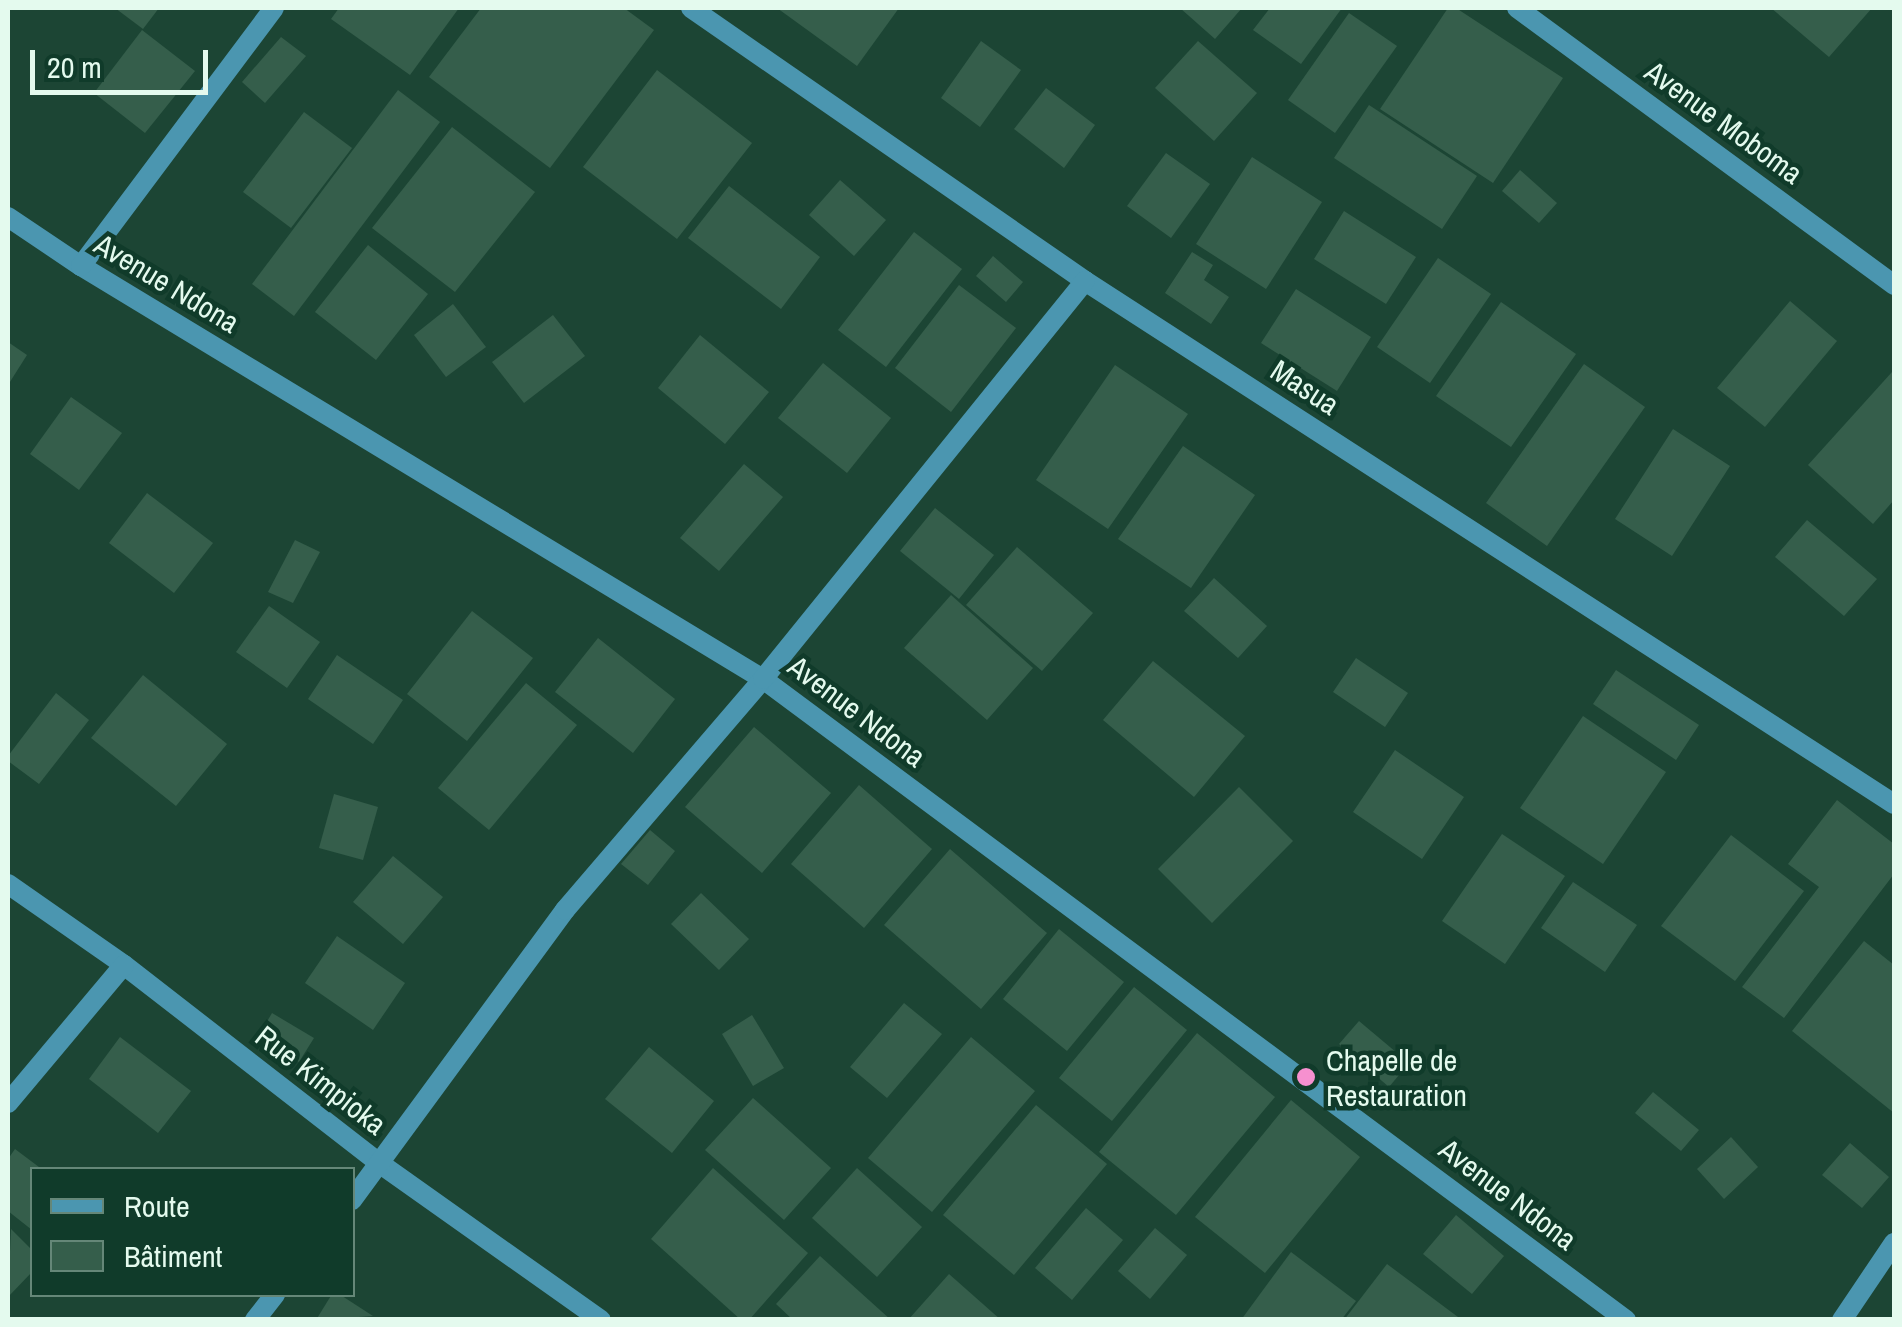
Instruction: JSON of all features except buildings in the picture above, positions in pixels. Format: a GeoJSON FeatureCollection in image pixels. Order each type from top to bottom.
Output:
{"type":"FeatureCollection","features":[{"type":"Feature","properties":{"kind":"street"},"geometry":{"type":"LineString","coordinates":[[81,266],[274,8]]}},
{"type":"Feature","properties":{"kind":"street","name":"Masua"},"geometry":{"type":"LineString","coordinates":[[691,8],[1085,281],[1894,804]]}},
{"type":"Feature","properties":{"kind":"street","name":"Avenue Moboma"},"geometry":{"type":"LineString","coordinates":[[1517,8],[1894,284]]}},
{"type":"Feature","properties":{"kind":"street","name":"Avenue Ndona"},"geometry":{"type":"LineString","coordinates":[[8,218],[763,679],[1626,1320]]}},
{"type":"Feature","properties":{"kind":"street"},"geometry":{"type":"LineString","coordinates":[[355,1196],[382,1165],[565,910],[763,679],[1085,281]]}},
{"type":"Feature","properties":{"kind":"street","name":"Rue Kimpioka"},"geometry":{"type":"LineString","coordinates":[[8,884],[124,966],[382,1165],[601,1320]]}},
{"type":"Feature","properties":{"kind":"street"},"geometry":{"type":"LineString","coordinates":[[8,1104],[124,966]]}},
{"type":"Feature","properties":{"kind":"street"},"geometry":{"type":"LineString","coordinates":[[1842,1320],[1894,1243]]}},
{"type":"Feature","properties":{"kind":"street"},"geometry":{"type":"LineString","coordinates":[[255,1320],[273,1297]]}},
{"type":"Feature","properties":{"kind":"place","name":"Chapelle de Restauration"},"geometry":{"type":"Point","coordinates":[1306,1077]}}]}
